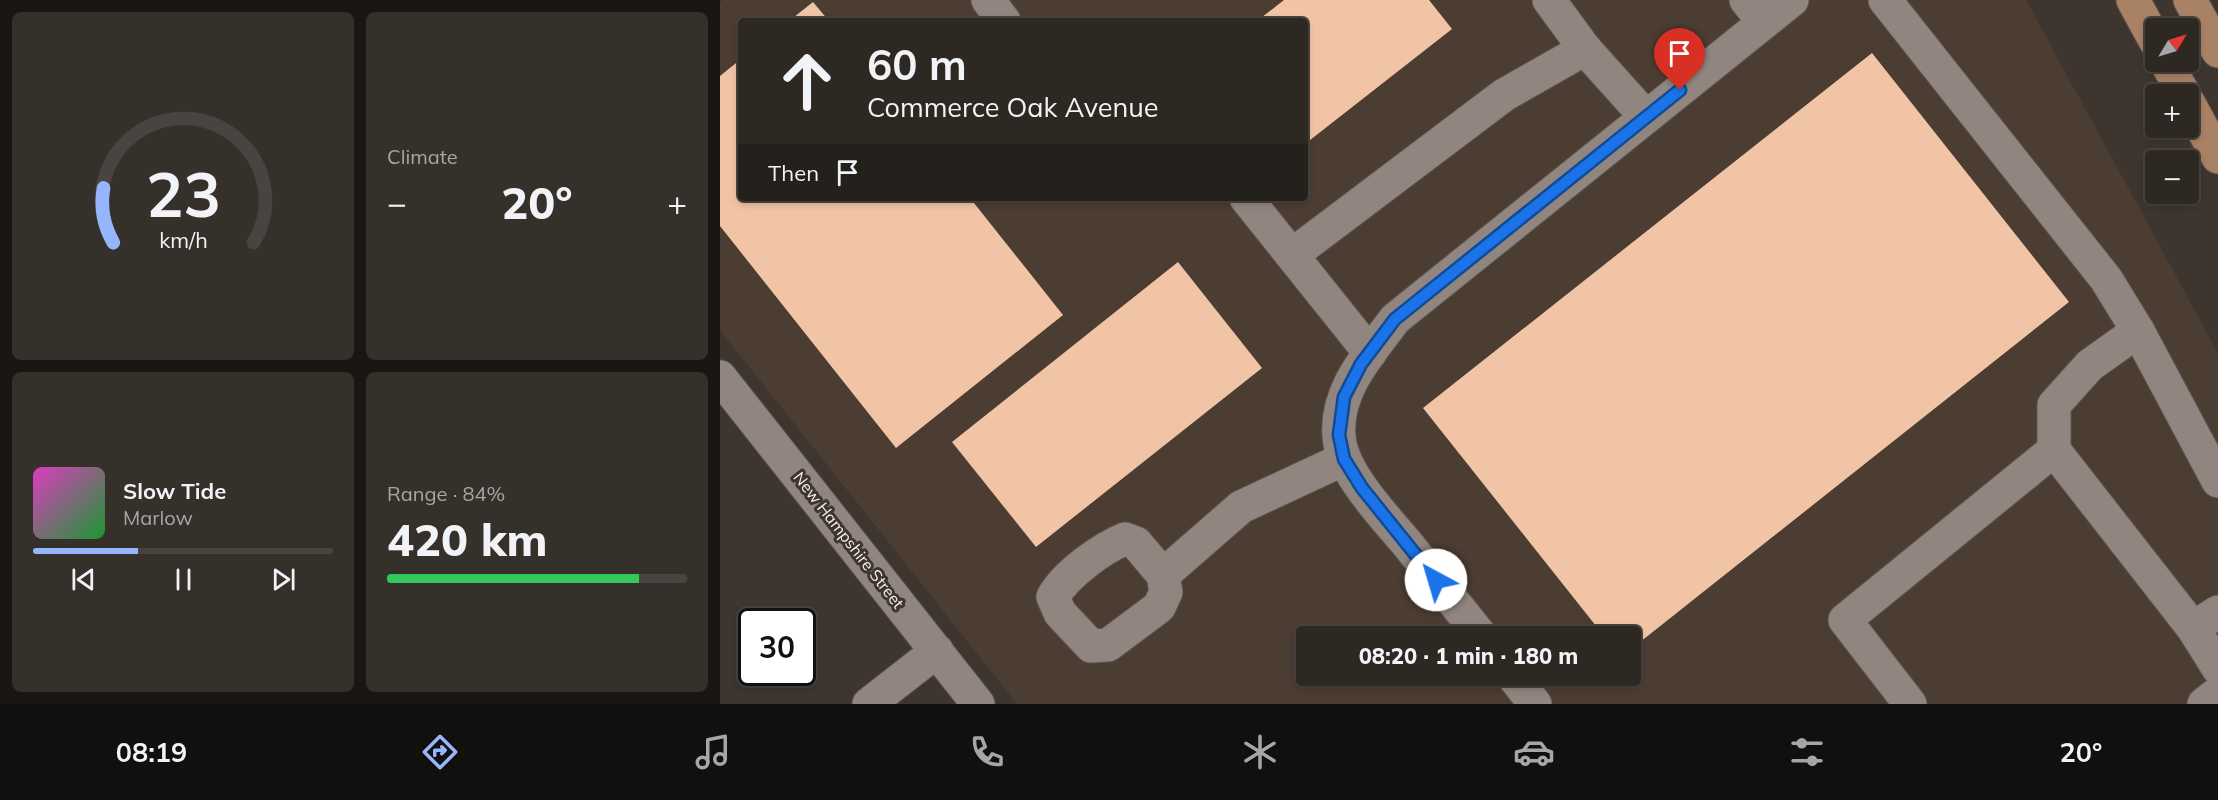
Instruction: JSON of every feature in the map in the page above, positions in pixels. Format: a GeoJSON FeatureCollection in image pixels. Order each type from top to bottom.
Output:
{"type":"FeatureCollection","features":[{"type":"Feature","properties":{"kind":"main road"},"geometry":{"type":"LineString","coordinates":[[2133,0],[2145,22]]}},
{"type":"Feature","properties":{"kind":"main road"},"geometry":{"type":"LineString","coordinates":[[2190,0],[2218,51]]}},
{"type":"Feature","properties":{"kind":"main road"},"geometry":{"type":"LineString","coordinates":[[2199,122],[2218,157]]}},
{"type":"Feature","properties":{"kind":"street"},"geometry":{"type":"LineString","coordinates":[[988,0],[1002,18]]}},
{"type":"Feature","properties":{"kind":"street"},"geometry":{"type":"LineString","coordinates":[[1549,0],[1585,49],[1647,117]]}},
{"type":"Feature","properties":{"kind":"street"},"geometry":{"type":"LineString","coordinates":[[1472,626],[1362,488],[1344,459],[1339,435],[1344,397],[1361,364],[1395,319],[1647,117],[1755,11],[1792,0]]}},
{"type":"Feature","properties":{"kind":"street"},"geometry":{"type":"LineString","coordinates":[[1885,0],[2106,279],[2138,331],[2218,481]]}},
{"type":"Feature","properties":{"kind":"street"},"geometry":{"type":"LineString","coordinates":[[1292,255],[1504,95],[1585,49]]}},
{"type":"Feature","properties":{"kind":"street"},"geometry":{"type":"LineString","coordinates":[[1248,201],[1370,353]]}},
{"type":"Feature","properties":{"kind":"street"},"geometry":{"type":"LineString","coordinates":[[2138,331],[2090,365],[2054,405],[2054,450],[2206,620],[2218,668]]}},
{"type":"Feature","properties":{"kind":"street","name":"New Hampshire Street"},"geometry":{"type":"LineString","coordinates":[[720,377],[978,704]]}},
{"type":"Feature","properties":{"kind":"street"},"geometry":{"type":"LineString","coordinates":[[1910,704],[1845,620],[2054,450]]}},
{"type":"Feature","properties":{"kind":"street"},"geometry":{"type":"LineString","coordinates":[[1163,575],[1241,507],[1344,459]]}},
{"type":"Feature","properties":{"kind":"street"},"geometry":{"type":"LineString","coordinates":[[869,704],[936,651]]}},
{"type":"Feature","properties":{"kind":"street"},"geometry":{"type":"LineString","coordinates":[[1521,686],[1535,704]]}},
{"type":"Feature","properties":{"kind":"street"},"geometry":{"type":"LineString","coordinates":[[2204,704],[2218,693]]}},
{"type":"Feature","properties":{"kind":"shaded area"},"geometry":{"type":"Polygon","coordinates":[[[723,0],[2026,0],[2218,353],[2218,698],[2210,704],[1017,704],[720,330],[720,2],[723,0]]]}},
{"type":"Feature","properties":{"kind":"building"},"geometry":{"type":"Polygon","coordinates":[[[1284,0],[1429,0],[1452,29],[1308,142],[1308,18],[1261,18],[1284,0]]]}},
{"type":"Feature","properties":{"kind":"building"},"geometry":{"type":"Polygon","coordinates":[[[813,2],[826,18],[793,18],[813,2]]]}},
{"type":"Feature","properties":{"kind":"building"},"geometry":{"type":"Polygon","coordinates":[[[1872,53],[2069,302],[1641,641],[1641,626],[1596,626],[1423,408],[1872,53]]]}},
{"type":"Feature","properties":{"kind":"building"},"geometry":{"type":"Polygon","coordinates":[[[738,61],[738,201],[972,201],[1063,315],[896,448],[720,226],[720,76],[738,61]]]}},
{"type":"Feature","properties":{"kind":"building"},"geometry":{"type":"Polygon","coordinates":[[[1178,262],[1262,368],[1036,547],[952,442],[1178,262]]]}},
{"type":"Feature","properties":{"kind":"route"},"geometry":{"type":"LineString","coordinates":[[1436,580],[1362,488],[1344,459],[1339,435],[1344,397],[1361,364],[1395,319],[1680,90]]}}]}
